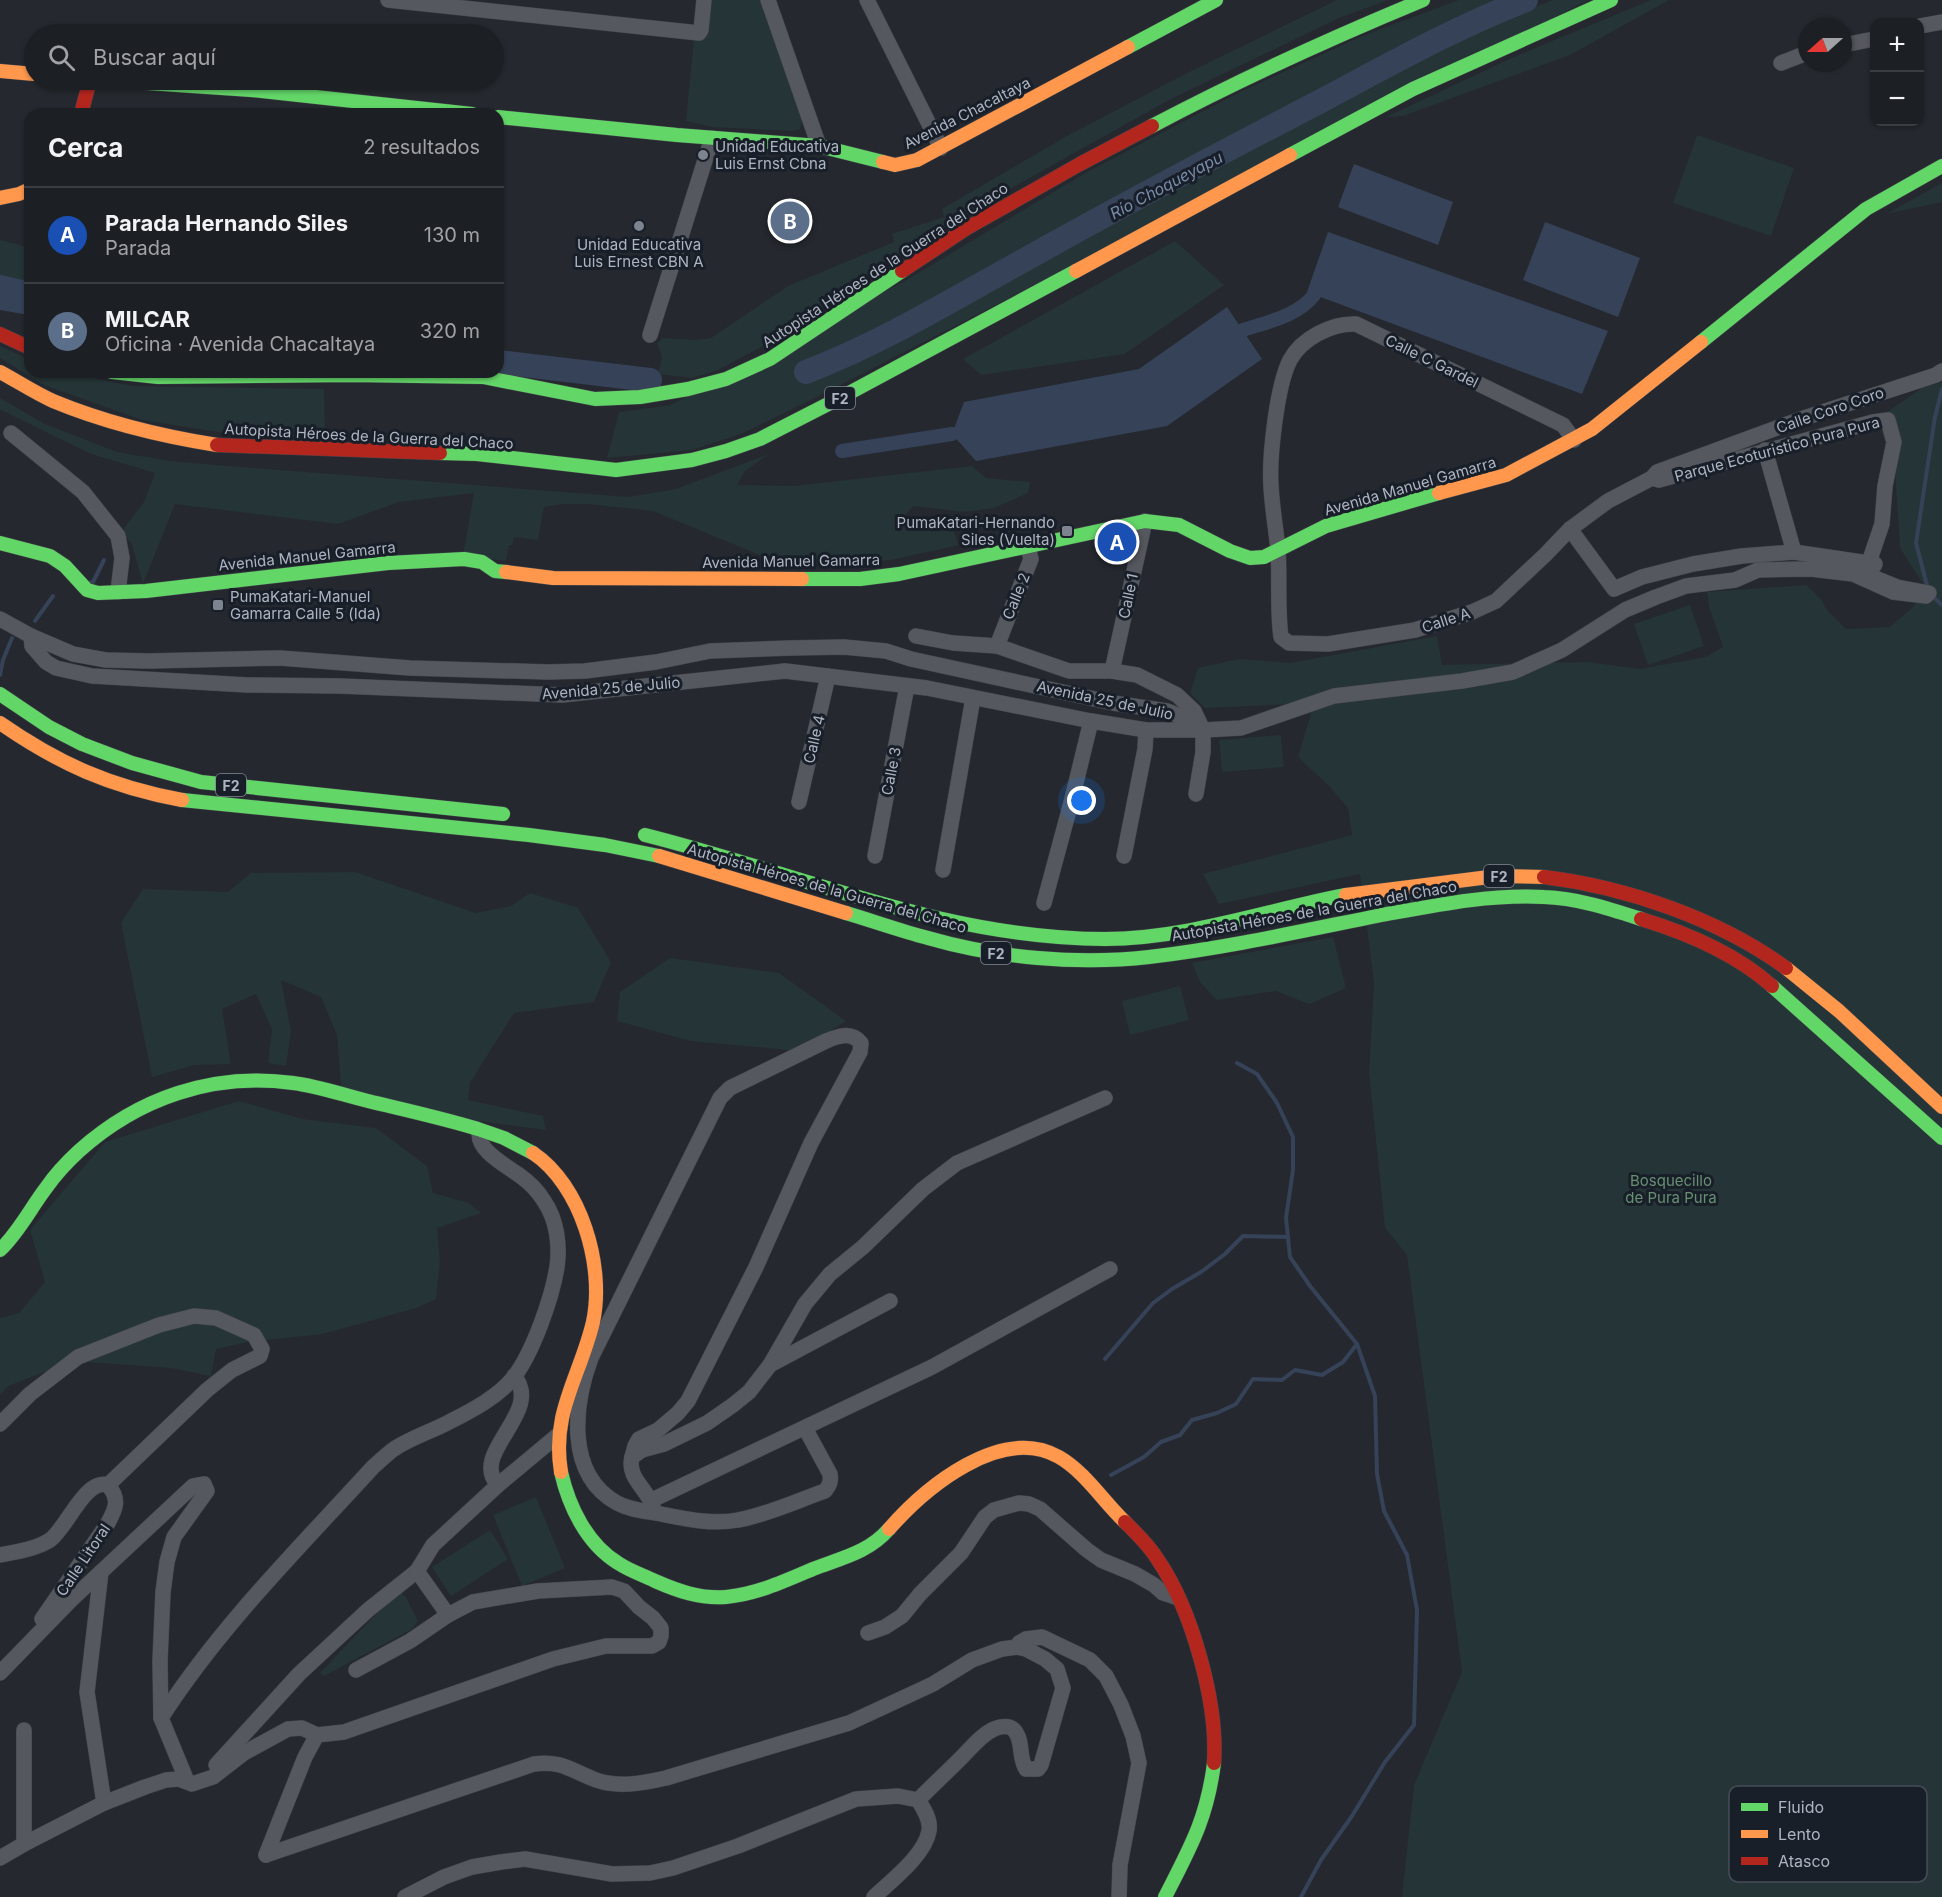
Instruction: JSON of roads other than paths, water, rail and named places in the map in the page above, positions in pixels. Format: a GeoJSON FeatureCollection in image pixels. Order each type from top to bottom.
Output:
{"type":"FeatureCollection","features":[{"type":"Feature","properties":{"kind":"main road","name":"Avenida Chacaltaya"},"geometry":{"type":"LineString","coordinates":[[504,118],[819,146],[895,165],[916,160],[1216,0]]}},
{"type":"Feature","properties":{"kind":"main road","name":"Autopista Héroes de la Guerra del Chaco"},"geometry":{"type":"LineString","coordinates":[[488,378],[595,399],[640,397],[726,380],[770,359],[967,228],[1080,164],[1230,85],[1423,0]]}},
{"type":"Feature","properties":{"kind":"main road","name":"Autopista Héroes de la Guerra del Chaco"},"geometry":{"type":"LineString","coordinates":[[0,372],[51,400],[109,422],[161,436],[217,445],[477,454],[615,470],[692,460],[760,439],[849,394],[1413,89],[1611,0]]}},
{"type":"Feature","properties":{"kind":"main road"},"geometry":{"type":"LineString","coordinates":[[0,71],[24,73]]}},
{"type":"Feature","properties":{"kind":"main road"},"geometry":{"type":"LineString","coordinates":[[83,108],[87,90]]}},
{"type":"Feature","properties":{"kind":"main road"},"geometry":{"type":"LineString","coordinates":[[251,90],[417,108]]}},
{"type":"Feature","properties":{"kind":"main road","name":"Avenida Manuel Gamarra"},"geometry":{"type":"LineString","coordinates":[[0,543],[50,556],[65,566],[87,590],[99,593],[146,591],[388,563],[464,559],[482,562],[495,570],[553,578],[860,579],[899,574],[1145,521],[1179,525],[1230,552],[1250,558],[1264,558],[1326,526],[1352,517],[1506,475],[1574,440],[1601,422],[1866,209],[1942,166]]}},
{"type":"Feature","properties":{"kind":"main road"},"geometry":{"type":"LineString","coordinates":[[0,198],[24,192]]}},
{"type":"Feature","properties":{"kind":"main road"},"geometry":{"type":"LineString","coordinates":[[0,334],[24,345]]}},
{"type":"Feature","properties":{"kind":"main road","name":"F2"},"geometry":{"type":"LineString","coordinates":[[0,694],[63,735],[117,759],[201,782],[514,815]]}},
{"type":"Feature","properties":{"kind":"main road","name":"Autopista Héroes de la Guerra del Chaco"},"geometry":{"type":"LineString","coordinates":[[0,723],[16,735],[88,772],[120,786],[152,794],[198,803],[529,835],[605,845],[664,857],[930,939],[1026,957],[1061,960],[1147,957],[1227,945],[1442,904],[1496,897],[1546,897],[1603,907],[1658,924],[1715,948],[1758,973],[1942,1138]]}},
{"type":"Feature","properties":{"kind":"main road","name":"Autopista Héroes de la Guerra del Chaco"},"geometry":{"type":"LineString","coordinates":[[629,831],[685,844],[869,899],[970,926],[1055,936],[1106,939],[1152,935],[1221,923],[1344,895],[1503,875],[1550,878],[1608,889],[1726,931],[1768,956],[1821,995],[1942,1107]]}},
{"type":"Feature","properties":{"kind":"main road"},"geometry":{"type":"LineString","coordinates":[[0,1250],[18,1231],[55,1175],[110,1125],[133,1110],[204,1084],[243,1080],[278,1080],[457,1123],[518,1144],[548,1165],[564,1181],[583,1217],[590,1240],[596,1301],[592,1328],[570,1386],[558,1435],[557,1456],[562,1479],[571,1502],[592,1540],[616,1562],[664,1585],[694,1596],[728,1597],[754,1592],[860,1553],[882,1538],[915,1500],[938,1480],[963,1465],[1006,1450],[1025,1447],[1057,1454],[1077,1469],[1107,1504],[1139,1534],[1154,1552],[1178,1598],[1204,1669],[1215,1714],[1215,1754],[1206,1812],[1194,1842],[1165,1897]]}},
{"type":"Feature","properties":{"kind":"street"},"geometry":{"type":"LineString","coordinates":[[388,0],[699,33],[704,0]]}},
{"type":"Feature","properties":{"kind":"street"},"geometry":{"type":"LineString","coordinates":[[768,0],[819,146]]}},
{"type":"Feature","properties":{"kind":"street"},"geometry":{"type":"LineString","coordinates":[[867,0],[941,147]]}},
{"type":"Feature","properties":{"kind":"street"},"geometry":{"type":"LineString","coordinates":[[1924,25],[1942,22]]}},
{"type":"Feature","properties":{"kind":"street"},"geometry":{"type":"LineString","coordinates":[[1852,43],[1870,40]]}},
{"type":"Feature","properties":{"kind":"street"},"geometry":{"type":"LineString","coordinates":[[1781,63],[1798,56]]}},
{"type":"Feature","properties":{"kind":"street"},"geometry":{"type":"LineString","coordinates":[[650,335],[712,138]]}},
{"type":"Feature","properties":{"kind":"street","name":"Calle C Gardel"},"geometry":{"type":"LineString","coordinates":[[1278,552],[1271,484],[1279,398],[1289,362],[1304,342],[1338,326],[1356,324],[1563,425],[1574,440]]}},
{"type":"Feature","properties":{"kind":"street","name":"Calle Coro Coro"},"geometry":{"type":"LineString","coordinates":[[1652,478],[1658,472],[1801,418],[1936,375],[1942,370]]}},
{"type":"Feature","properties":{"kind":"street","name":"Parque Ecoturistico Pura Pura"},"geometry":{"type":"LineString","coordinates":[[1652,478],[1659,480],[1765,450],[1872,422],[1888,420],[1894,442],[1885,486],[1882,524],[1867,569]]}},
{"type":"Feature","properties":{"kind":"street"},"geometry":{"type":"LineString","coordinates":[[6,428],[25,436],[76,475]]}},
{"type":"Feature","properties":{"kind":"street"},"geometry":{"type":"LineString","coordinates":[[6,428],[82,492],[118,536],[122,558],[118,592]]}},
{"type":"Feature","properties":{"kind":"street"},"geometry":{"type":"LineString","coordinates":[[1765,450],[1794,552]]}},
{"type":"Feature","properties":{"kind":"street","name":"Calle A"},"geometry":{"type":"LineString","coordinates":[[1278,552],[1281,637],[1289,643],[1328,644],[1415,630],[1472,612],[1496,601],[1570,529],[1608,501],[1652,478]]}},
{"type":"Feature","properties":{"kind":"street","name":"Calle 1"},"geometry":{"type":"LineString","coordinates":[[1112,671],[1145,521]]}},
{"type":"Feature","properties":{"kind":"street"},"geometry":{"type":"LineString","coordinates":[[1203,730],[1249,726],[1334,696],[1462,681],[1513,672],[1562,650],[1625,610],[1656,597],[1686,586],[1735,580],[1758,570],[1811,569],[1853,574],[1893,592],[1926,596],[1929,593],[1897,587],[1867,569],[1794,552],[1742,556],[1693,564],[1642,577],[1614,589],[1570,529]]}},
{"type":"Feature","properties":{"kind":"street","name":"Calle 2"},"geometry":{"type":"LineString","coordinates":[[998,646],[1031,559],[1028,547]]}},
{"type":"Feature","properties":{"kind":"street","name":"Avenida 25 de Julio"},"geometry":{"type":"LineString","coordinates":[[0,618],[31,636],[73,654],[106,660],[280,658],[411,668],[548,672],[656,662],[710,651],[844,647],[886,651],[1113,703],[1167,711],[1203,730]]}},
{"type":"Feature","properties":{"kind":"street","name":"Avenida 25 de Julio"},"geometry":{"type":"LineString","coordinates":[[31,636],[32,646],[46,662],[65,670],[93,676],[248,685],[340,686],[562,695],[786,672],[907,686],[1146,730],[1203,730]]}},
{"type":"Feature","properties":{"kind":"street"},"geometry":{"type":"LineString","coordinates":[[916,636],[953,643],[998,646],[1069,671],[1112,671],[1137,675],[1183,699],[1194,711],[1203,730],[1203,752],[1196,794]]}},
{"type":"Feature","properties":{"kind":"street","name":"Calle 4"},"geometry":{"type":"LineString","coordinates":[[799,802],[828,676]]}},
{"type":"Feature","properties":{"kind":"street","name":"Calle 3"},"geometry":{"type":"LineString","coordinates":[[874,856],[907,686]]}},
{"type":"Feature","properties":{"kind":"street"},"geometry":{"type":"LineString","coordinates":[[943,870],[973,698]]}},
{"type":"Feature","properties":{"kind":"street"},"geometry":{"type":"LineString","coordinates":[[1044,903],[1090,721]]}},
{"type":"Feature","properties":{"kind":"street"},"geometry":{"type":"LineString","coordinates":[[1124,856],[1145,749],[1146,730]]}},
{"type":"Feature","properties":{"kind":"street"},"geometry":{"type":"LineString","coordinates":[[653,1507],[632,1473],[635,1446],[639,1439],[657,1430],[678,1413],[688,1401],[756,1267],[811,1143],[856,1060],[861,1043],[857,1038],[840,1036],[730,1088],[720,1098],[591,1358],[584,1378],[577,1436],[586,1471],[597,1486],[617,1503],[630,1509],[653,1507],[709,1522],[740,1520],[825,1491],[831,1481],[830,1474],[805,1428]]}},
{"type":"Feature","properties":{"kind":"street"},"geometry":{"type":"LineString","coordinates":[[632,1457],[642,1450],[664,1444],[707,1423],[748,1392],[770,1365],[805,1304],[830,1274],[863,1247],[923,1189],[957,1163],[1105,1098]]}},
{"type":"Feature","properties":{"kind":"street"},"geometry":{"type":"LineString","coordinates":[[161,1718],[177,1693],[246,1606],[373,1467],[393,1449],[452,1421],[492,1397],[514,1376],[546,1312],[557,1268],[557,1237],[553,1219],[545,1203],[520,1176],[498,1161],[487,1150],[480,1142],[478,1136],[480,1131]]}},
{"type":"Feature","properties":{"kind":"street"},"geometry":{"type":"LineString","coordinates":[[653,1507],[805,1428],[932,1367],[1110,1269]]}},
{"type":"Feature","properties":{"kind":"street"},"geometry":{"type":"LineString","coordinates":[[770,1365],[890,1301]]}},
{"type":"Feature","properties":{"kind":"street"},"geometry":{"type":"LineString","coordinates":[[0,1424],[30,1394],[78,1357],[159,1325],[194,1316],[216,1318],[254,1335],[262,1349],[260,1356],[232,1370],[207,1390],[108,1485],[96,1485],[87,1492],[59,1533],[48,1542],[0,1555]]}},
{"type":"Feature","properties":{"kind":"street"},"geometry":{"type":"LineString","coordinates":[[498,1485],[490,1475],[491,1464],[519,1408],[520,1386],[514,1376]]}},
{"type":"Feature","properties":{"kind":"street"},"geometry":{"type":"LineString","coordinates":[[189,1782],[223,1759],[259,1716],[325,1650],[368,1610],[417,1571],[433,1545],[498,1485],[558,1435]]}},
{"type":"Feature","properties":{"kind":"street"},"geometry":{"type":"LineString","coordinates":[[0,1673],[44,1627],[193,1486],[204,1484],[207,1491],[174,1537],[167,1562],[163,1592],[160,1661],[161,1718],[189,1782]]}},
{"type":"Feature","properties":{"kind":"street","name":"Calle Litoral"},"geometry":{"type":"LineString","coordinates":[[44,1627],[42,1618],[116,1509],[117,1499],[108,1485]]}},
{"type":"Feature","properties":{"kind":"street"},"geometry":{"type":"LineString","coordinates":[[868,1633],[885,1627],[902,1616],[920,1594],[961,1553],[985,1517],[994,1510],[1019,1503],[1040,1509],[1101,1560],[1135,1574],[1154,1585],[1162,1593],[1178,1598]]}},
{"type":"Feature","properties":{"kind":"street"},"geometry":{"type":"LineString","coordinates":[[612,1587],[616,1562]]}},
{"type":"Feature","properties":{"kind":"street"},"geometry":{"type":"LineString","coordinates":[[417,1571],[448,1614]]}},
{"type":"Feature","properties":{"kind":"street"},"geometry":{"type":"LineString","coordinates":[[101,1572],[87,1692],[104,1803]]}},
{"type":"Feature","properties":{"kind":"street"},"geometry":{"type":"LineString","coordinates":[[0,1858],[104,1803],[166,1780],[189,1782],[213,1777],[244,1753],[288,1729],[302,1728],[317,1735],[344,1732],[553,1659],[606,1646],[652,1646],[659,1642],[662,1636],[661,1628],[653,1618],[624,1591],[612,1587],[538,1591],[473,1602],[448,1614],[410,1641],[356,1670]]}},
{"type":"Feature","properties":{"kind":"street"},"geometry":{"type":"LineString","coordinates":[[1017,1647],[1026,1639],[1042,1637],[1090,1660],[1106,1676],[1121,1705],[1133,1736],[1139,1763],[1120,1864],[1119,1897]]}},
{"type":"Feature","properties":{"kind":"street"},"geometry":{"type":"LineString","coordinates":[[317,1735],[305,1757],[266,1856],[534,1764],[554,1762],[612,1784],[646,1783],[666,1778],[849,1724],[933,1684],[972,1660],[1002,1648],[1026,1649],[1045,1659],[1057,1669],[1063,1688],[1041,1765],[1032,1770],[1026,1769],[1022,1764],[1021,1744],[1016,1732],[1011,1727],[1002,1726],[993,1729],[980,1739],[918,1800]]}},
{"type":"Feature","properties":{"kind":"street"},"geometry":{"type":"LineString","coordinates":[[24,1730],[24,1844]]}},
{"type":"Feature","properties":{"kind":"street"},"geometry":{"type":"LineString","coordinates":[[405,1897],[444,1877],[471,1868],[513,1860],[525,1859],[612,1874],[650,1873],[673,1868],[738,1846],[836,1805],[856,1799],[898,1796],[918,1800],[928,1818],[929,1830],[924,1843],[918,1853],[874,1897]]}},
{"type":"Feature","properties":{"kind":"water"},"geometry":{"type":"Polygon","coordinates":[[[1354,164],[1453,202],[1438,245],[1338,207],[1354,164]]]}},
{"type":"Feature","properties":{"kind":"water"},"geometry":{"type":"Polygon","coordinates":[[[1545,222],[1640,258],[1618,317],[1523,280],[1545,222]]]}},
{"type":"Feature","properties":{"kind":"water"},"geometry":{"type":"Polygon","coordinates":[[[1328,232],[1608,331],[1582,394],[1307,292],[1328,232]]]}},
{"type":"Feature","properties":{"kind":"water"},"geometry":{"type":"Polygon","coordinates":[[[1227,307],[1262,359],[1167,426],[976,461],[952,434],[964,402],[1139,369],[1227,307]]]}},
{"type":"Feature","properties":{"kind":"waterway","name":"Río Choqueyapu"},"geometry":{"type":"LineString","coordinates":[[806,372],[891,333],[1136,198],[1421,48],[1526,0]]}},
{"type":"Feature","properties":{"kind":"waterway","name":"Río Choqueyapu"},"geometry":{"type":"LineString","coordinates":[[0,287],[24,293]]}},
{"type":"Feature","properties":{"kind":"waterway"},"geometry":{"type":"LineString","coordinates":[[1243,330],[1291,313],[1314,295]]}},
{"type":"Feature","properties":{"kind":"waterway"},"geometry":{"type":"LineString","coordinates":[[0,303],[24,307]]}},
{"type":"Feature","properties":{"kind":"waterway","name":"Río Choqueyapu"},"geometry":{"type":"LineString","coordinates":[[504,363],[650,380]]}},
{"type":"Feature","properties":{"kind":"waterway"},"geometry":{"type":"LineString","coordinates":[[1928,589],[1916,543],[1935,417],[1942,389]]}},
{"type":"Feature","properties":{"kind":"waterway"},"geometry":{"type":"LineString","coordinates":[[842,451],[952,434]]}},
{"type":"Feature","properties":{"kind":"waterway"},"geometry":{"type":"LineString","coordinates":[[89,583],[93,582],[104,560]]}},
{"type":"Feature","properties":{"kind":"waterway"},"geometry":{"type":"LineString","coordinates":[[1931,595],[1942,605]]}},
{"type":"Feature","properties":{"kind":"waterway"},"geometry":{"type":"LineString","coordinates":[[35,621],[53,596]]}},
{"type":"Feature","properties":{"kind":"waterway"},"geometry":{"type":"LineString","coordinates":[[0,675],[12,638]]}},
{"type":"Feature","properties":{"kind":"waterway"},"geometry":{"type":"LineString","coordinates":[[1237,1063],[1257,1074],[1277,1103],[1293,1137],[1293,1170],[1286,1218],[1290,1257],[1310,1286],[1357,1344],[1375,1396],[1377,1474],[1384,1511],[1407,1555],[1417,1610],[1414,1725],[1385,1762],[1352,1816],[1321,1860],[1301,1897]]}},
{"type":"Feature","properties":{"kind":"waterway"},"geometry":{"type":"LineString","coordinates":[[1105,1359],[1153,1303],[1201,1272],[1225,1254],[1243,1236],[1288,1237]]}},
{"type":"Feature","properties":{"kind":"waterway"},"geometry":{"type":"LineString","coordinates":[[1111,1475],[1144,1457],[1161,1442],[1180,1435],[1192,1420],[1217,1413],[1236,1404],[1253,1379],[1282,1380],[1295,1370],[1322,1375],[1343,1362],[1357,1344]]}},
{"type":"Feature","properties":{"kind":"place","name":"Unidad Educativa Luis Ernst Cbna"},"geometry":{"type":"Point","coordinates":[703,155]}},
{"type":"Feature","properties":{"kind":"place","name":"MILCAR"},"geometry":{"type":"Point","coordinates":[790,221]}},
{"type":"Feature","properties":{"kind":"place","name":"Unidad Educativa Luis Ernest CBN A"},"geometry":{"type":"Point","coordinates":[639,226]}},
{"type":"Feature","properties":{"kind":"place","name":"PumaKatari-Hernando Siles (Vuelta)"},"geometry":{"type":"Point","coordinates":[1067,531]}},
{"type":"Feature","properties":{"kind":"place","name":"Parada Hernando Siles"},"geometry":{"type":"Point","coordinates":[1117,542]}},
{"type":"Feature","properties":{"kind":"place","name":"PumaKatari-Manuel Gamarra Calle 5 (Ida)"},"geometry":{"type":"Point","coordinates":[218,605]}},
{"type":"Feature","properties":{"kind":"park label","name":"Bosquecillo de Pura Pura"},"geometry":{"type":"Point","coordinates":[1671,1188]}}]}
